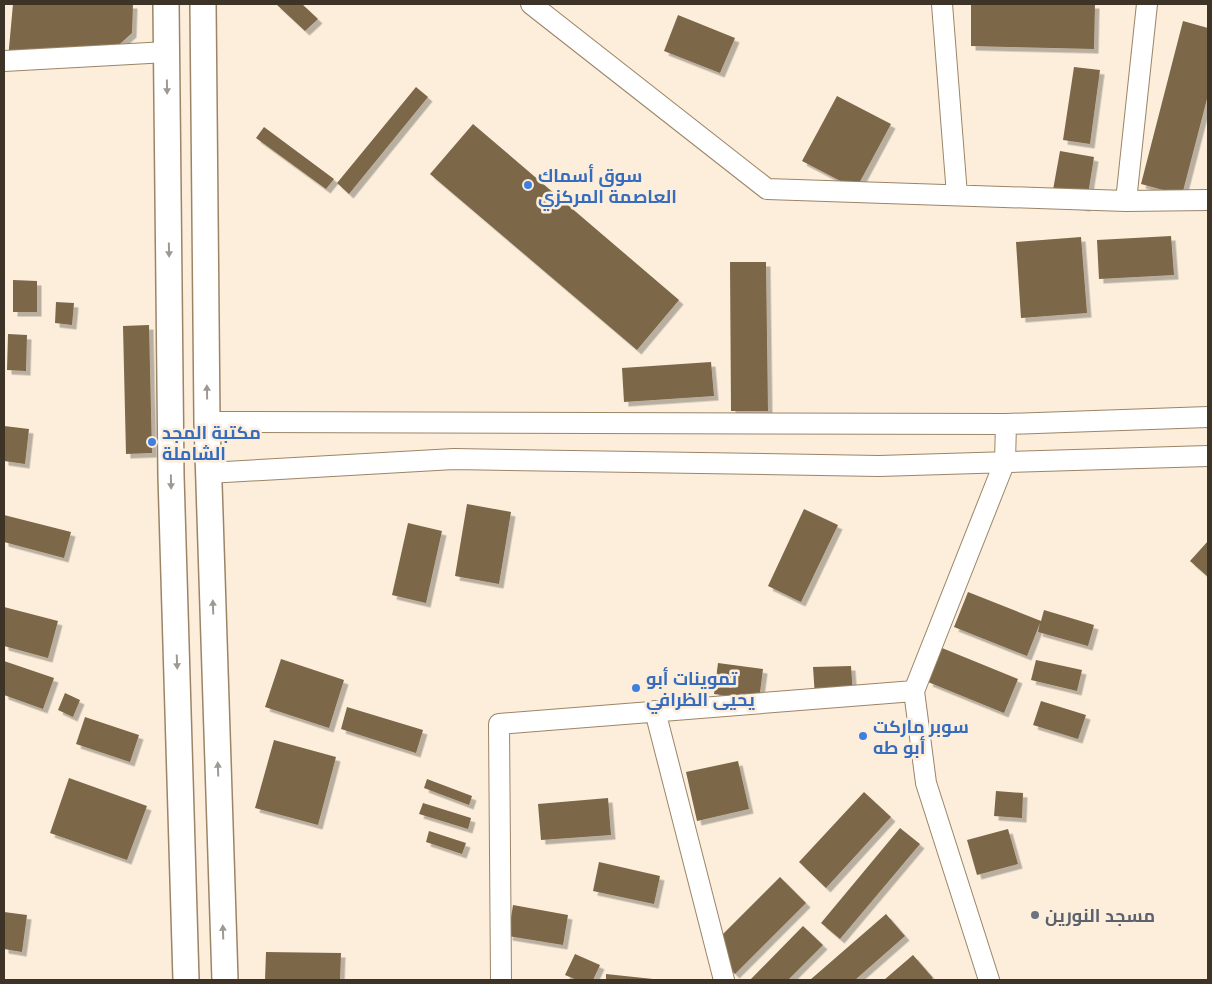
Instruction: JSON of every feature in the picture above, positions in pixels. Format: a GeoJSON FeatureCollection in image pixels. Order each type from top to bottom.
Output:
{"type":"FeatureCollection","features":[{"type":"Feature","properties":{"kind":"street"},"geometry":{"type":"LineString","coordinates":[[166,4],[171,476],[186,980]]}},
{"type":"Feature","properties":{"kind":"street"},"geometry":{"type":"LineString","coordinates":[[203,4],[208,473],[225,980]]}},
{"type":"Feature","properties":{"kind":"street"},"geometry":{"type":"LineString","coordinates":[[531,4],[767,189],[1126,201],[1208,200]]}},
{"type":"Feature","properties":{"kind":"street"},"geometry":{"type":"LineString","coordinates":[[942,4],[957,195]]}},
{"type":"Feature","properties":{"kind":"street"},"geometry":{"type":"LineString","coordinates":[[1126,201],[1147,4]]}},
{"type":"Feature","properties":{"kind":"street"},"geometry":{"type":"LineString","coordinates":[[4,61],[167,52]]}},
{"type":"Feature","properties":{"kind":"street"},"geometry":{"type":"LineString","coordinates":[[207,422],[1006,424],[1208,417]]}},
{"type":"Feature","properties":{"kind":"street"},"geometry":{"type":"LineString","coordinates":[[989,980],[926,783],[914,691],[1005,462],[1006,424]]}},
{"type":"Feature","properties":{"kind":"street"},"geometry":{"type":"LineString","coordinates":[[208,473],[454,459],[879,466],[1208,456]]}},
{"type":"Feature","properties":{"kind":"street"},"geometry":{"type":"LineString","coordinates":[[501,980],[499,724],[914,691]]}},
{"type":"Feature","properties":{"kind":"street"},"geometry":{"type":"LineString","coordinates":[[655,711],[724,980]]}},
{"type":"Feature","properties":{"kind":"building"},"geometry":{"type":"Polygon","coordinates":[[[13,4],[133,4],[132,33],[111,52],[8,59],[13,4]]]}},
{"type":"Feature","properties":{"kind":"building"},"geometry":{"type":"Polygon","coordinates":[[[276,4],[302,4],[318,19],[305,31],[276,4]]]}},
{"type":"Feature","properties":{"kind":"building"},"geometry":{"type":"Polygon","coordinates":[[[971,4],[1095,4],[1094,49],[971,46],[971,4]]]}},
{"type":"Feature","properties":{"kind":"building"},"geometry":{"type":"Polygon","coordinates":[[[678,15],[735,38],[720,73],[664,51],[678,15]]]}},
{"type":"Feature","properties":{"kind":"building"},"geometry":{"type":"Polygon","coordinates":[[[1183,21],[1208,28],[1208,95],[1182,195],[1141,184],[1183,21]]]}},
{"type":"Feature","properties":{"kind":"building"},"geometry":{"type":"Polygon","coordinates":[[[1074,67],[1100,70],[1090,144],[1063,140],[1074,67]]]}},
{"type":"Feature","properties":{"kind":"building"},"geometry":{"type":"Polygon","coordinates":[[[416,87],[428,97],[349,194],[337,183],[416,87]]]}},
{"type":"Feature","properties":{"kind":"building"},"geometry":{"type":"Polygon","coordinates":[[[837,96],[891,124],[856,189],[802,161],[837,96]]]}},
{"type":"Feature","properties":{"kind":"building"},"geometry":{"type":"Polygon","coordinates":[[[473,124],[679,300],[637,350],[430,174],[473,124]]]}},
{"type":"Feature","properties":{"kind":"building"},"geometry":{"type":"Polygon","coordinates":[[[264,127],[334,179],[326,189],[256,138],[264,127]]]}},
{"type":"Feature","properties":{"kind":"building"},"geometry":{"type":"Polygon","coordinates":[[[1060,151],[1094,157],[1086,207],[1051,201],[1060,151]]]}},
{"type":"Feature","properties":{"kind":"building"},"geometry":{"type":"Polygon","coordinates":[[[1171,236],[1174,275],[1099,279],[1097,240],[1171,236]]]}},
{"type":"Feature","properties":{"kind":"building"},"geometry":{"type":"Polygon","coordinates":[[[1081,237],[1087,313],[1021,318],[1016,242],[1081,237]]]}},
{"type":"Feature","properties":{"kind":"building"},"geometry":{"type":"Polygon","coordinates":[[[730,262],[766,262],[768,411],[731,411],[730,262]]]}},
{"type":"Feature","properties":{"kind":"building"},"geometry":{"type":"Polygon","coordinates":[[[13,280],[37,281],[37,312],[13,312],[13,280]]]}},
{"type":"Feature","properties":{"kind":"building"},"geometry":{"type":"Polygon","coordinates":[[[56,302],[74,303],[72,325],[55,323],[56,302]]]}},
{"type":"Feature","properties":{"kind":"building"},"geometry":{"type":"Polygon","coordinates":[[[149,325],[152,453],[126,454],[123,326],[149,325]]]}},
{"type":"Feature","properties":{"kind":"building"},"geometry":{"type":"Polygon","coordinates":[[[8,334],[27,335],[26,371],[7,370],[8,334]]]}},
{"type":"Feature","properties":{"kind":"building"},"geometry":{"type":"Polygon","coordinates":[[[711,362],[714,396],[624,402],[622,368],[711,362]]]}},
{"type":"Feature","properties":{"kind":"building"},"geometry":{"type":"Polygon","coordinates":[[[4,426],[29,429],[25,464],[4,461],[4,426]]]}},
{"type":"Feature","properties":{"kind":"building"},"geometry":{"type":"Polygon","coordinates":[[[467,504],[511,512],[499,584],[455,576],[467,504]]]}},
{"type":"Feature","properties":{"kind":"building"},"geometry":{"type":"Polygon","coordinates":[[[804,509],[838,525],[801,602],[768,586],[804,509]]]}},
{"type":"Feature","properties":{"kind":"building"},"geometry":{"type":"Polygon","coordinates":[[[4,515],[71,532],[64,558],[4,542],[4,515]]]}},
{"type":"Feature","properties":{"kind":"building"},"geometry":{"type":"Polygon","coordinates":[[[408,523],[442,531],[426,603],[392,595],[408,523]]]}},
{"type":"Feature","properties":{"kind":"building"},"geometry":{"type":"Polygon","coordinates":[[[1208,541],[1208,577],[1190,561],[1208,541]]]}},
{"type":"Feature","properties":{"kind":"building"},"geometry":{"type":"Polygon","coordinates":[[[968,592],[1041,621],[1044,610],[1094,625],[1088,646],[1038,632],[1040,623],[1027,656],[954,627],[968,592]]]}},
{"type":"Feature","properties":{"kind":"building"},"geometry":{"type":"Polygon","coordinates":[[[4,607],[58,621],[48,658],[4,646],[4,607]]]}},
{"type":"Feature","properties":{"kind":"building"},"geometry":{"type":"Polygon","coordinates":[[[942,648],[1018,679],[1004,713],[928,682],[942,648]]]}},
{"type":"Feature","properties":{"kind":"building"},"geometry":{"type":"Polygon","coordinates":[[[281,659],[344,680],[329,728],[265,707],[281,659]]]}},
{"type":"Feature","properties":{"kind":"building"},"geometry":{"type":"Polygon","coordinates":[[[1036,660],[1082,670],[1077,691],[1031,680],[1036,660]]]}},
{"type":"Feature","properties":{"kind":"building"},"geometry":{"type":"Polygon","coordinates":[[[4,661],[54,678],[43,709],[4,695],[4,661]]]}},
{"type":"Feature","properties":{"kind":"building"},"geometry":{"type":"Polygon","coordinates":[[[718,663],[763,669],[759,700],[714,694],[718,663]]]}},
{"type":"Feature","properties":{"kind":"building"},"geometry":{"type":"Polygon","coordinates":[[[851,666],[853,695],[815,697],[813,667],[851,666]]]}},
{"type":"Feature","properties":{"kind":"building"},"geometry":{"type":"Polygon","coordinates":[[[65,693],[80,700],[73,717],[58,710],[65,693]]]}},
{"type":"Feature","properties":{"kind":"building"},"geometry":{"type":"Polygon","coordinates":[[[1041,701],[1086,715],[1078,739],[1033,725],[1041,701]]]}},
{"type":"Feature","properties":{"kind":"building"},"geometry":{"type":"Polygon","coordinates":[[[347,707],[423,730],[416,753],[341,729],[347,707]]]}},
{"type":"Feature","properties":{"kind":"building"},"geometry":{"type":"Polygon","coordinates":[[[85,717],[139,735],[130,762],[76,744],[85,717]]]}},
{"type":"Feature","properties":{"kind":"building"},"geometry":{"type":"Polygon","coordinates":[[[274,740],[336,757],[318,825],[255,808],[274,740]]]}},
{"type":"Feature","properties":{"kind":"building"},"geometry":{"type":"Polygon","coordinates":[[[738,761],[749,809],[697,821],[686,772],[738,761]]]}},
{"type":"Feature","properties":{"kind":"building"},"geometry":{"type":"Polygon","coordinates":[[[69,778],[147,806],[127,860],[50,833],[69,778]]]}},
{"type":"Feature","properties":{"kind":"building"},"geometry":{"type":"Polygon","coordinates":[[[427,779],[472,796],[469,805],[424,788],[427,779]]]}},
{"type":"Feature","properties":{"kind":"building"},"geometry":{"type":"Polygon","coordinates":[[[996,791],[1023,793],[1022,818],[994,816],[996,791]]]}},
{"type":"Feature","properties":{"kind":"building"},"geometry":{"type":"Polygon","coordinates":[[[864,792],[891,817],[826,888],[799,862],[864,792]]]}},
{"type":"Feature","properties":{"kind":"building"},"geometry":{"type":"Polygon","coordinates":[[[608,798],[611,835],[541,840],[538,804],[608,798]]]}},
{"type":"Feature","properties":{"kind":"building"},"geometry":{"type":"Polygon","coordinates":[[[423,803],[471,818],[468,829],[419,814],[423,803]]]}},
{"type":"Feature","properties":{"kind":"building"},"geometry":{"type":"Polygon","coordinates":[[[900,828],[920,844],[840,939],[821,923],[900,828]]]}},
{"type":"Feature","properties":{"kind":"building"},"geometry":{"type":"Polygon","coordinates":[[[1008,829],[1018,864],[977,875],[967,840],[1008,829]]]}},
{"type":"Feature","properties":{"kind":"building"},"geometry":{"type":"Polygon","coordinates":[[[429,831],[466,843],[462,854],[426,842],[429,831]]]}},
{"type":"Feature","properties":{"kind":"building"},"geometry":{"type":"Polygon","coordinates":[[[599,862],[660,876],[654,904],[593,891],[599,862]]]}},
{"type":"Feature","properties":{"kind":"building"},"geometry":{"type":"Polygon","coordinates":[[[780,877],[806,903],[735,974],[709,948],[780,877]]]}},
{"type":"Feature","properties":{"kind":"building"},"geometry":{"type":"Polygon","coordinates":[[[513,905],[568,915],[563,945],[508,936],[513,905]]]}},
{"type":"Feature","properties":{"kind":"building"},"geometry":{"type":"Polygon","coordinates":[[[4,912],[27,915],[22,952],[4,949],[4,912]]]}},
{"type":"Feature","properties":{"kind":"building"},"geometry":{"type":"Polygon","coordinates":[[[886,914],[905,936],[855,980],[810,980],[886,914]]]}},
{"type":"Feature","properties":{"kind":"building"},"geometry":{"type":"Polygon","coordinates":[[[803,926],[823,945],[788,980],[750,980],[803,926]]]}},
{"type":"Feature","properties":{"kind":"building"},"geometry":{"type":"Polygon","coordinates":[[[266,952],[341,953],[340,980],[265,980],[266,952]]]}},
{"type":"Feature","properties":{"kind":"building"},"geometry":{"type":"Polygon","coordinates":[[[575,954],[600,965],[593,980],[577,980],[565,975],[575,954]]]}},
{"type":"Feature","properties":{"kind":"building"},"geometry":{"type":"Polygon","coordinates":[[[913,955],[933,978],[930,980],[884,980],[913,955]]]}},
{"type":"Feature","properties":{"kind":"building"},"geometry":{"type":"Polygon","coordinates":[[[606,974],[653,979],[653,980],[606,980],[606,974]]]}},
{"type":"Feature","properties":{"kind":"place","name":"سوق أسماك العاصمة المركزي"},"geometry":{"type":"Point","coordinates":[528,185]}},
{"type":"Feature","properties":{"kind":"place","name":"مكتبة المجد الشاملة"},"geometry":{"type":"Point","coordinates":[152,442]}},
{"type":"Feature","properties":{"kind":"place","name":"تموينات أبو يحيى الظرافي"},"geometry":{"type":"Point","coordinates":[636,688]}},
{"type":"Feature","properties":{"kind":"place","name":"سوبر ماركت أبو طه"},"geometry":{"type":"Point","coordinates":[863,736]}},
{"type":"Feature","properties":{"kind":"place","name":"مسجد النورين"},"geometry":{"type":"Point","coordinates":[1035,915]}}]}
